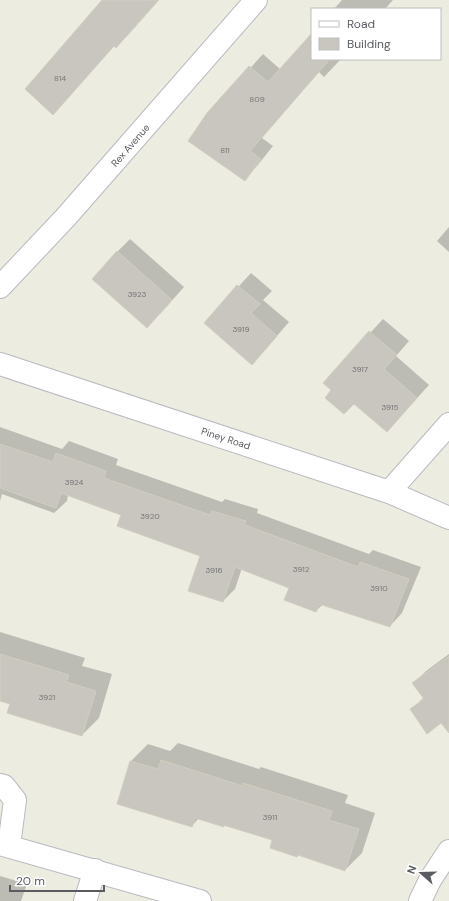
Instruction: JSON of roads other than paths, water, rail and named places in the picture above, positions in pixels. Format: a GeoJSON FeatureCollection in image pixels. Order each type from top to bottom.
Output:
{"type":"FeatureCollection","features":[{"type":"Feature","properties":{"kind":"street","name":"Rex Avenue"},"geometry":{"type":"LineString","coordinates":[[0,287],[66,218],[256,0]]}},
{"type":"Feature","properties":{"kind":"street","name":"Piney Road"},"geometry":{"type":"LineString","coordinates":[[0,364],[389,492],[449,518]]}},
{"type":"Feature","properties":{"kind":"street"},"geometry":{"type":"LineString","coordinates":[[389,492],[449,424]]}},
{"type":"Feature","properties":{"kind":"street"},"geometry":{"type":"LineString","coordinates":[[0,785],[4,786],[15,800],[4,845],[200,901]]}},
{"type":"Feature","properties":{"kind":"street"},"geometry":{"type":"LineString","coordinates":[[420,901],[430,880],[449,851]]}},
{"type":"Feature","properties":{"kind":"street"},"geometry":{"type":"LineString","coordinates":[[86,901],[95,870]]}}]}
